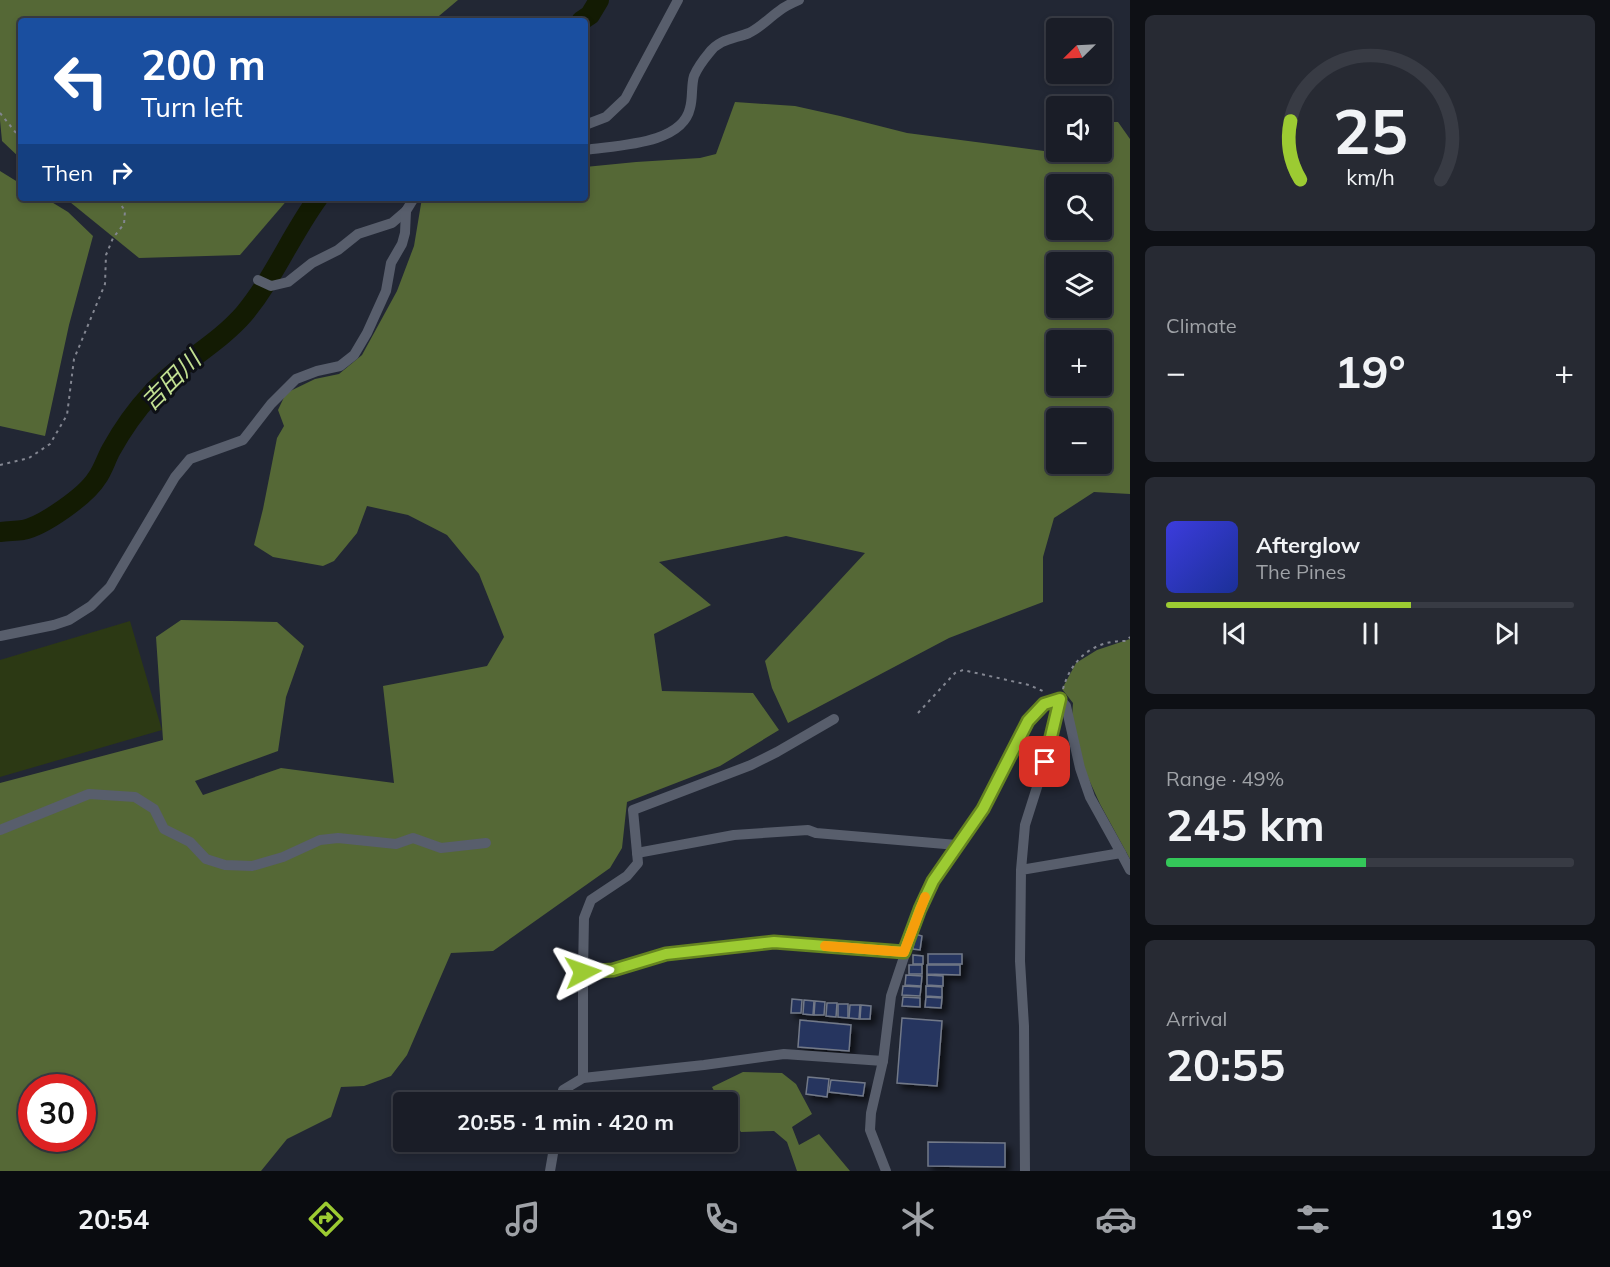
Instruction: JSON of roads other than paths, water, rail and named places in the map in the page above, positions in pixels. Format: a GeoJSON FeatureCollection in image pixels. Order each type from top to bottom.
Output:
{"type":"FeatureCollection","features":[{"type":"Feature","properties":{"kind":"street"},"geometry":{"type":"LineString","coordinates":[[588,124],[606,117],[625,99],[678,0]]}},
{"type":"Feature","properties":{"kind":"street"},"geometry":{"type":"LineString","coordinates":[[588,150],[646,140],[674,131],[689,115],[693,77],[709,51],[720,42],[755,30],[781,9],[799,0]]}},
{"type":"Feature","properties":{"kind":"street"},"geometry":{"type":"LineString","coordinates":[[258,280],[271,286],[288,282],[312,263],[338,250],[358,234],[392,223],[406,211],[412,201]]}},
{"type":"Feature","properties":{"kind":"street"},"geometry":{"type":"LineString","coordinates":[[0,636],[62,622],[90,606],[110,587],[175,477],[190,459],[243,440],[270,404],[296,379],[340,366],[354,355],[386,291],[391,263],[402,244],[405,233],[406,211]]}},
{"type":"Feature","properties":{"kind":"street"},"geometry":{"type":"LineString","coordinates":[[886,1171],[870,1130],[871,1113],[882,1061],[891,996],[904,952],[933,881],[983,809],[1028,721],[1044,704],[1060,699]]}},
{"type":"Feature","properties":{"kind":"street"},"geometry":{"type":"LineString","coordinates":[[1060,699],[1066,706],[1080,768],[1090,797],[1130,870]]}},
{"type":"Feature","properties":{"kind":"street"},"geometry":{"type":"LineString","coordinates":[[1025,1171],[1024,1026],[1020,961],[1021,870],[1025,825],[1045,762],[1060,699]]}},
{"type":"Feature","properties":{"kind":"street"},"geometry":{"type":"LineString","coordinates":[[583,1078],[584,918],[591,900],[636,869],[638,863],[633,810],[751,765],[834,719]]}},
{"type":"Feature","properties":{"kind":"street"},"geometry":{"type":"LineString","coordinates":[[0,830],[89,794],[135,797],[154,809],[164,829],[190,842],[207,859],[225,865],[252,866],[283,857],[320,840],[338,838],[396,844],[413,838],[441,848],[486,843]]}},
{"type":"Feature","properties":{"kind":"street"},"geometry":{"type":"LineString","coordinates":[[637,852],[734,835],[808,830],[957,844]]}},
{"type":"Feature","properties":{"kind":"street"},"geometry":{"type":"LineString","coordinates":[[1021,870],[1121,853]]}},
{"type":"Feature","properties":{"kind":"street"},"geometry":{"type":"LineString","coordinates":[[583,972],[613,970],[666,954],[774,942],[904,952]]}},
{"type":"Feature","properties":{"kind":"street"},"geometry":{"type":"LineString","coordinates":[[563,1092],[583,1078],[784,1054],[882,1061]]}},
{"type":"Feature","properties":{"kind":"street"},"geometry":{"type":"LineString","coordinates":[[550,1171],[553,1152]]}},
{"type":"Feature","properties":{"kind":"waterway","name":"吉田川"},"geometry":{"type":"LineString","coordinates":[[586,18],[590,15],[599,0]]}},
{"type":"Feature","properties":{"kind":"waterway","name":"吉田川"},"geometry":{"type":"LineString","coordinates":[[0,532],[23,530],[41,523],[84,493],[99,475],[111,450],[146,400],[162,383],[222,335],[244,314],[264,286],[316,201]]}}]}
